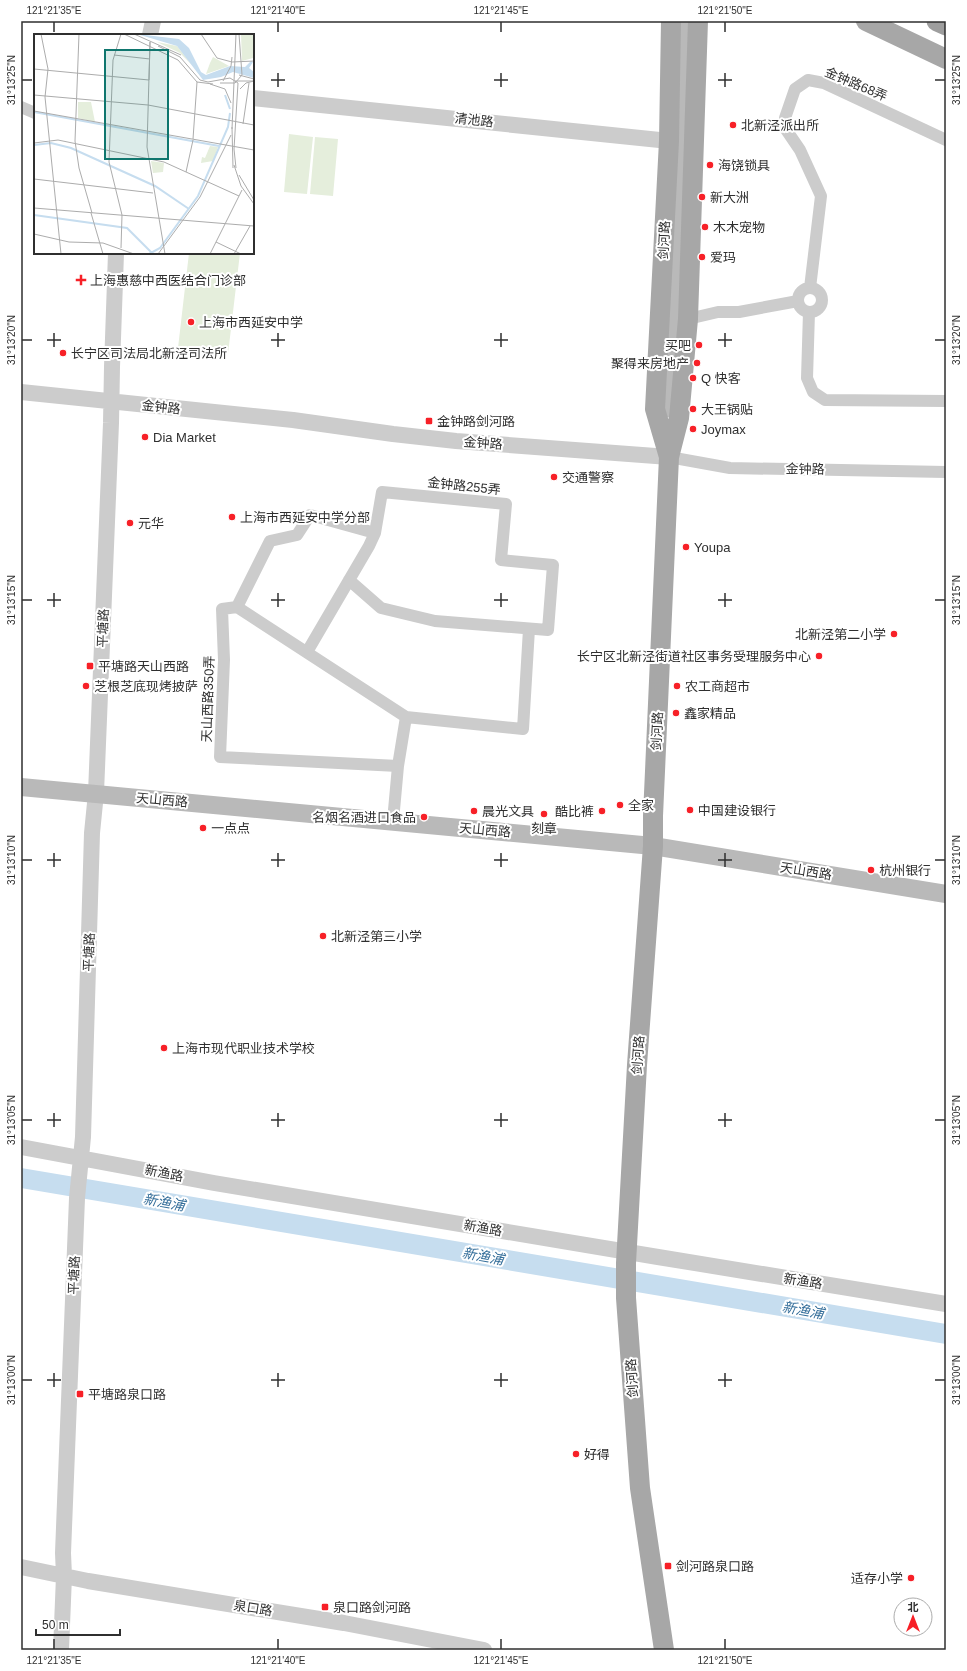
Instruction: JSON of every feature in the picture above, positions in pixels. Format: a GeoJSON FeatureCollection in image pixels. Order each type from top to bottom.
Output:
{"type":"FeatureCollection","features":[{"type":"Feature","properties":{"kind":"highway"},"geometry":{"type":"LineString","coordinates":[[937,21],[946,25]]}},
{"type":"Feature","properties":{"kind":"main road","name":"剑河路"},"geometry":{"type":"LineString","coordinates":[[669,457],[655,409],[669,141],[671,21]]}},
{"type":"Feature","properties":{"kind":"main road"},"geometry":{"type":"LineString","coordinates":[[669,457],[685,21]]}},
{"type":"Feature","properties":{"kind":"main road","name":"剑河路"},"geometry":{"type":"LineString","coordinates":[[664,1650],[640,1488],[626,1298],[637,1065],[653,846],[653,808],[669,457],[679,418],[688,320],[698,21]]}},
{"type":"Feature","properties":{"kind":"main road"},"geometry":{"type":"LineString","coordinates":[[866,21],[946,59]]}},
{"type":"Feature","properties":{"kind":"main road","name":"天山西路"},"geometry":{"type":"LineString","coordinates":[[21,788],[96,793],[653,846],[946,894]]}},
{"type":"Feature","properties":{"kind":"street"},"geometry":{"type":"LineString","coordinates":[[150,34],[153,21]]}},
{"type":"Feature","properties":{"kind":"street","name":"金钟路68弄"},"geometry":{"type":"LineString","coordinates":[[810,288],[821,196],[800,150],[785,128],[785,118],[795,89],[808,80],[824,83],[946,140]]}},
{"type":"Feature","properties":{"kind":"street","name":"清池路"},"geometry":{"type":"LineString","coordinates":[[254,98],[695,143]]}},
{"type":"Feature","properties":{"kind":"street"},"geometry":{"type":"LineString","coordinates":[[21,107],[34,113]]}},
{"type":"Feature","properties":{"kind":"street","name":"平塘路"},"geometry":{"type":"LineString","coordinates":[[61,1650],[64,1576],[63,1553],[77,1198],[84,1113],[92,833],[96,793],[112,402],[116,254]]}},
{"type":"Feature","properties":{"kind":"street"},"geometry":{"type":"LineString","coordinates":[[810,288],[816,289],[820,292],[822,300],[820,308],[816,311],[809,312],[801,308],[798,301],[801,292],[810,288]]}},
{"type":"Feature","properties":{"kind":"street"},"geometry":{"type":"LineString","coordinates":[[688,320],[718,312],[739,312],[798,301]]}},
{"type":"Feature","properties":{"kind":"street"},"geometry":{"type":"LineString","coordinates":[[809,312],[807,378],[813,392],[825,400],[946,401]]}},
{"type":"Feature","properties":{"kind":"street","name":"金钟路"},"geometry":{"type":"LineString","coordinates":[[21,392],[293,420],[456,441],[669,457],[730,468],[946,472]]}},
{"type":"Feature","properties":{"kind":"street","name":"金钟路255弄"},"geometry":{"type":"LineString","coordinates":[[349,580],[375,533],[382,492],[506,504],[501,560],[553,565],[548,630],[529,629]]}},
{"type":"Feature","properties":{"kind":"street"},"geometry":{"type":"LineString","coordinates":[[307,652],[349,580],[381,608],[434,621],[529,629],[523,729],[406,717],[237,607],[270,541],[297,535],[310,515],[375,533]]}},
{"type":"Feature","properties":{"kind":"street","name":"天山西路350弄"},"geometry":{"type":"LineString","coordinates":[[237,607],[222,610],[224,660],[220,757],[398,766]]}},
{"type":"Feature","properties":{"kind":"street"},"geometry":{"type":"LineString","coordinates":[[394,821],[398,766],[406,717]]}},
{"type":"Feature","properties":{"kind":"street","name":"新渔路"},"geometry":{"type":"LineString","coordinates":[[21,1147],[79,1165],[222,1184],[946,1304]]}},
{"type":"Feature","properties":{"kind":"street","name":"泉口路"},"geometry":{"type":"LineString","coordinates":[[21,1567],[64,1576],[344,1622],[458,1648],[484,1650]]}},
{"type":"Feature","properties":{"kind":"green space"},"geometry":{"type":"Polygon","coordinates":[[[289,134],[313,137],[307,194],[284,192],[289,134]]]}},
{"type":"Feature","properties":{"kind":"green space"},"geometry":{"type":"Polygon","coordinates":[[[315,137],[338,139],[333,196],[310,194],[315,137]]]}},
{"type":"Feature","properties":{"kind":"green space"},"geometry":{"type":"Polygon","coordinates":[[[189,254],[240,254],[228,354],[178,348],[189,254]]]}},
{"type":"Feature","properties":{"kind":"waterway","name":"新渔浦"},"geometry":{"type":"LineString","coordinates":[[21,1178],[946,1334]]}},
{"type":"Feature","properties":{"kind":"place","name":"北新泾派出所"},"geometry":{"type":"Point","coordinates":[733,125]}},
{"type":"Feature","properties":{"kind":"place","name":"海饶锁具"},"geometry":{"type":"Point","coordinates":[710,165]}},
{"type":"Feature","properties":{"kind":"place","name":"新大洲"},"geometry":{"type":"Point","coordinates":[702,197]}},
{"type":"Feature","properties":{"kind":"place","name":"木木宠物"},"geometry":{"type":"Point","coordinates":[705,227]}},
{"type":"Feature","properties":{"kind":"place","name":"爱玛"},"geometry":{"type":"Point","coordinates":[702,257]}},
{"type":"Feature","properties":{"kind":"place","name":"上海惠慈中西医结合门诊部"},"geometry":{"type":"Point","coordinates":[81,280]}},
{"type":"Feature","properties":{"kind":"place","name":"上海市西延安中学"},"geometry":{"type":"Point","coordinates":[191,322]}},
{"type":"Feature","properties":{"kind":"place","name":"买吧"},"geometry":{"type":"Point","coordinates":[699,345]}},
{"type":"Feature","properties":{"kind":"place","name":"长宁区司法局北新泾司法所"},"geometry":{"type":"Point","coordinates":[63,353]}},
{"type":"Feature","properties":{"kind":"place","name":"聚得来房地产"},"geometry":{"type":"Point","coordinates":[697,363]}},
{"type":"Feature","properties":{"kind":"place","name":"Q 快客"},"geometry":{"type":"Point","coordinates":[693,378]}},
{"type":"Feature","properties":{"kind":"place","name":"大王锅贴"},"geometry":{"type":"Point","coordinates":[693,409]}},
{"type":"Feature","properties":{"kind":"place","name":"金钟路剑河路"},"geometry":{"type":"Point","coordinates":[429,421]}},
{"type":"Feature","properties":{"kind":"place","name":"Joymax"},"geometry":{"type":"Point","coordinates":[693,429]}},
{"type":"Feature","properties":{"kind":"place","name":"Dia Market"},"geometry":{"type":"Point","coordinates":[145,437]}},
{"type":"Feature","properties":{"kind":"place","name":"交通警察"},"geometry":{"type":"Point","coordinates":[554,477]}},
{"type":"Feature","properties":{"kind":"place","name":"上海市西延安中学分部"},"geometry":{"type":"Point","coordinates":[232,517]}},
{"type":"Feature","properties":{"kind":"place","name":"元华"},"geometry":{"type":"Point","coordinates":[130,523]}},
{"type":"Feature","properties":{"kind":"place","name":"Youpa"},"geometry":{"type":"Point","coordinates":[686,547]}},
{"type":"Feature","properties":{"kind":"place","name":"北新泾第二小学"},"geometry":{"type":"Point","coordinates":[894,634]}},
{"type":"Feature","properties":{"kind":"place","name":"长宁区北新泾街道社区事务受理服务中心"},"geometry":{"type":"Point","coordinates":[819,656]}},
{"type":"Feature","properties":{"kind":"place","name":"平塘路天山西路"},"geometry":{"type":"Point","coordinates":[90,666]}},
{"type":"Feature","properties":{"kind":"place","name":"芝根芝底现烤披萨"},"geometry":{"type":"Point","coordinates":[86,686]}},
{"type":"Feature","properties":{"kind":"place","name":"农工商超市"},"geometry":{"type":"Point","coordinates":[677,686]}},
{"type":"Feature","properties":{"kind":"place","name":"鑫家精品"},"geometry":{"type":"Point","coordinates":[676,713]}},
{"type":"Feature","properties":{"kind":"place","name":"全家"},"geometry":{"type":"Point","coordinates":[620,805]}},
{"type":"Feature","properties":{"kind":"place","name":"中国建设银行"},"geometry":{"type":"Point","coordinates":[690,810]}},
{"type":"Feature","properties":{"kind":"place","name":"晨光文具"},"geometry":{"type":"Point","coordinates":[474,811]}},
{"type":"Feature","properties":{"kind":"place","name":"酷比裤"},"geometry":{"type":"Point","coordinates":[602,811]}},
{"type":"Feature","properties":{"kind":"place","name":"刻章"},"geometry":{"type":"Point","coordinates":[544,814]}},
{"type":"Feature","properties":{"kind":"place","name":"名烟名酒进口食品"},"geometry":{"type":"Point","coordinates":[424,817]}},
{"type":"Feature","properties":{"kind":"place","name":"一点点"},"geometry":{"type":"Point","coordinates":[203,828]}},
{"type":"Feature","properties":{"kind":"place","name":"杭州银行"},"geometry":{"type":"Point","coordinates":[871,870]}},
{"type":"Feature","properties":{"kind":"place","name":"北新泾第三小学"},"geometry":{"type":"Point","coordinates":[323,936]}},
{"type":"Feature","properties":{"kind":"place","name":"上海市现代职业技术学校"},"geometry":{"type":"Point","coordinates":[164,1048]}},
{"type":"Feature","properties":{"kind":"place","name":"平塘路泉口路"},"geometry":{"type":"Point","coordinates":[80,1394]}},
{"type":"Feature","properties":{"kind":"place","name":"好得"},"geometry":{"type":"Point","coordinates":[576,1454]}},
{"type":"Feature","properties":{"kind":"place","name":"剑河路泉口路"},"geometry":{"type":"Point","coordinates":[668,1566]}},
{"type":"Feature","properties":{"kind":"place","name":"适存小学"},"geometry":{"type":"Point","coordinates":[911,1578]}},
{"type":"Feature","properties":{"kind":"place","name":"泉口路剑河路"},"geometry":{"type":"Point","coordinates":[325,1607]}}]}
